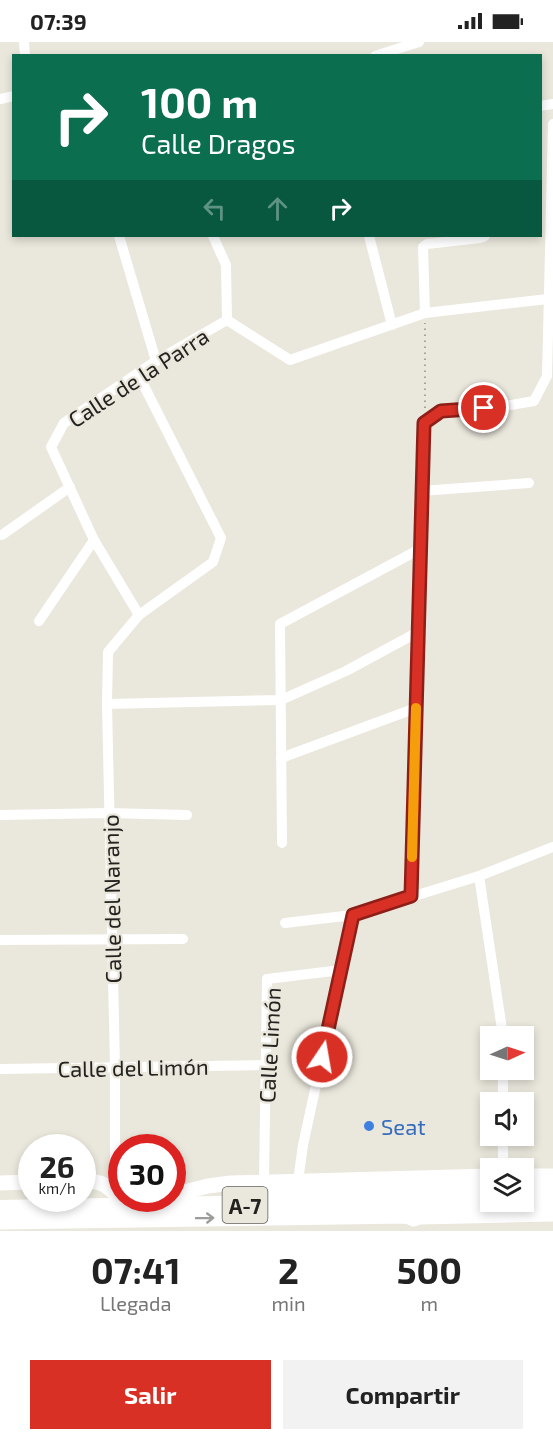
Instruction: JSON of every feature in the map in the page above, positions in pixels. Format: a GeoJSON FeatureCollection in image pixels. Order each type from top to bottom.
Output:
{"type":"FeatureCollection","features":[{"type":"Feature","properties":{"kind":"highway"},"geometry":{"type":"LineString","coordinates":[[534,1186],[553,1186]]}},
{"type":"Feature","properties":{"kind":"highway","name":"A-7"},"geometry":{"type":"LineString","coordinates":[[186,1193],[480,1187]]}},
{"type":"Feature","properties":{"kind":"highway"},"geometry":{"type":"LineString","coordinates":[[0,1196],[18,1196]]}},
{"type":"Feature","properties":{"kind":"highway"},"geometry":{"type":"LineString","coordinates":[[534,1200],[553,1200]]}},
{"type":"Feature","properties":{"kind":"highway","name":"A-7"},"geometry":{"type":"LineString","coordinates":[[0,1210],[480,1201]]}},
{"type":"Feature","properties":{"kind":"street"},"geometry":{"type":"LineString","coordinates":[[381,54],[419,42]]}},
{"type":"Feature","properties":{"kind":"street"},"geometry":{"type":"LineString","coordinates":[[411,896],[424,423],[441,411],[505,406],[534,401],[550,376],[548,299],[553,124]]}},
{"type":"Feature","properties":{"kind":"street"},"geometry":{"type":"LineString","coordinates":[[119,237],[156,361]]}},
{"type":"Feature","properties":{"kind":"street"},"geometry":{"type":"LineString","coordinates":[[213,237],[226,265],[227,320]]}},
{"type":"Feature","properties":{"kind":"street"},"geometry":{"type":"LineString","coordinates":[[369,237],[392,325]]}},
{"type":"Feature","properties":{"kind":"street"},"geometry":{"type":"LineString","coordinates":[[425,313],[423,247],[427,244],[482,237]]}},
{"type":"Feature","properties":{"kind":"street","name":"Calle de la Parra"},"geometry":{"type":"LineString","coordinates":[[139,615],[94,540],[51,447],[64,423],[156,361],[227,320],[290,360],[425,313],[548,299]]}},
{"type":"Feature","properties":{"kind":"street","name":"Calle del Naranjo"},"geometry":{"type":"LineString","coordinates":[[117,1134],[111,939],[108,652],[139,615],[213,562],[221,538],[138,374]]}},
{"type":"Feature","properties":{"kind":"street"},"geometry":{"type":"LineString","coordinates":[[421,491],[530,483]]}},
{"type":"Feature","properties":{"kind":"street"},"geometry":{"type":"LineString","coordinates":[[3,535],[70,487]]}},
{"type":"Feature","properties":{"kind":"street"},"geometry":{"type":"LineString","coordinates":[[39,621],[94,540]]}},
{"type":"Feature","properties":{"kind":"street"},"geometry":{"type":"LineString","coordinates":[[282,843],[280,624],[420,549]]}},
{"type":"Feature","properties":{"kind":"street"},"geometry":{"type":"LineString","coordinates":[[107,704],[281,700],[346,671],[418,632]]}},
{"type":"Feature","properties":{"kind":"street"},"geometry":{"type":"LineString","coordinates":[[281,758],[416,708]]}},
{"type":"Feature","properties":{"kind":"street"},"geometry":{"type":"LineString","coordinates":[[0,815],[109,813],[188,815]]}},
{"type":"Feature","properties":{"kind":"street"},"geometry":{"type":"LineString","coordinates":[[285,923],[353,915],[479,876],[553,847]]}},
{"type":"Feature","properties":{"kind":"street"},"geometry":{"type":"LineString","coordinates":[[479,876],[501,1026]]}},
{"type":"Feature","properties":{"kind":"street"},"geometry":{"type":"LineString","coordinates":[[298,1180],[303,1145],[353,915]]}},
{"type":"Feature","properties":{"kind":"street"},"geometry":{"type":"LineString","coordinates":[[0,940],[183,939]]}},
{"type":"Feature","properties":{"kind":"street","name":"Calle Limón"},"geometry":{"type":"LineString","coordinates":[[264,1181],[267,979],[341,970]]}},
{"type":"Feature","properties":{"kind":"street","name":"Calle del Limón"},"geometry":{"type":"LineString","coordinates":[[0,1069],[267,1065]]}},
{"type":"Feature","properties":{"kind":"street"},"geometry":{"type":"LineString","coordinates":[[186,1191],[220,1184],[264,1181],[480,1176]]}},
{"type":"Feature","properties":{"kind":"street"},"geometry":{"type":"LineString","coordinates":[[534,1176],[553,1176]]}},
{"type":"Feature","properties":{"kind":"street"},"geometry":{"type":"LineString","coordinates":[[0,1183],[18,1182]]}},
{"type":"Feature","properties":{"kind":"street"},"geometry":{"type":"LineString","coordinates":[[0,1222],[407,1216],[414,1225],[420,1217],[553,1214]]}},
{"type":"Feature","properties":{"kind":"path"},"geometry":{"type":"LineString","coordinates":[[424,423],[425,313]]}},
{"type":"Feature","properties":{"kind":"slow traffic"},"geometry":{"type":"LineString","coordinates":[[412,857],[416,708]]}},
{"type":"Feature","properties":{"kind":"place","name":"Seat"},"geometry":{"type":"Point","coordinates":[369,1126]}},
{"type":"Feature","properties":{"kind":"route"},"geometry":{"type":"LineString","coordinates":[[322,1057],[353,915],[411,896],[424,423],[441,411],[484,408]]}}]}
